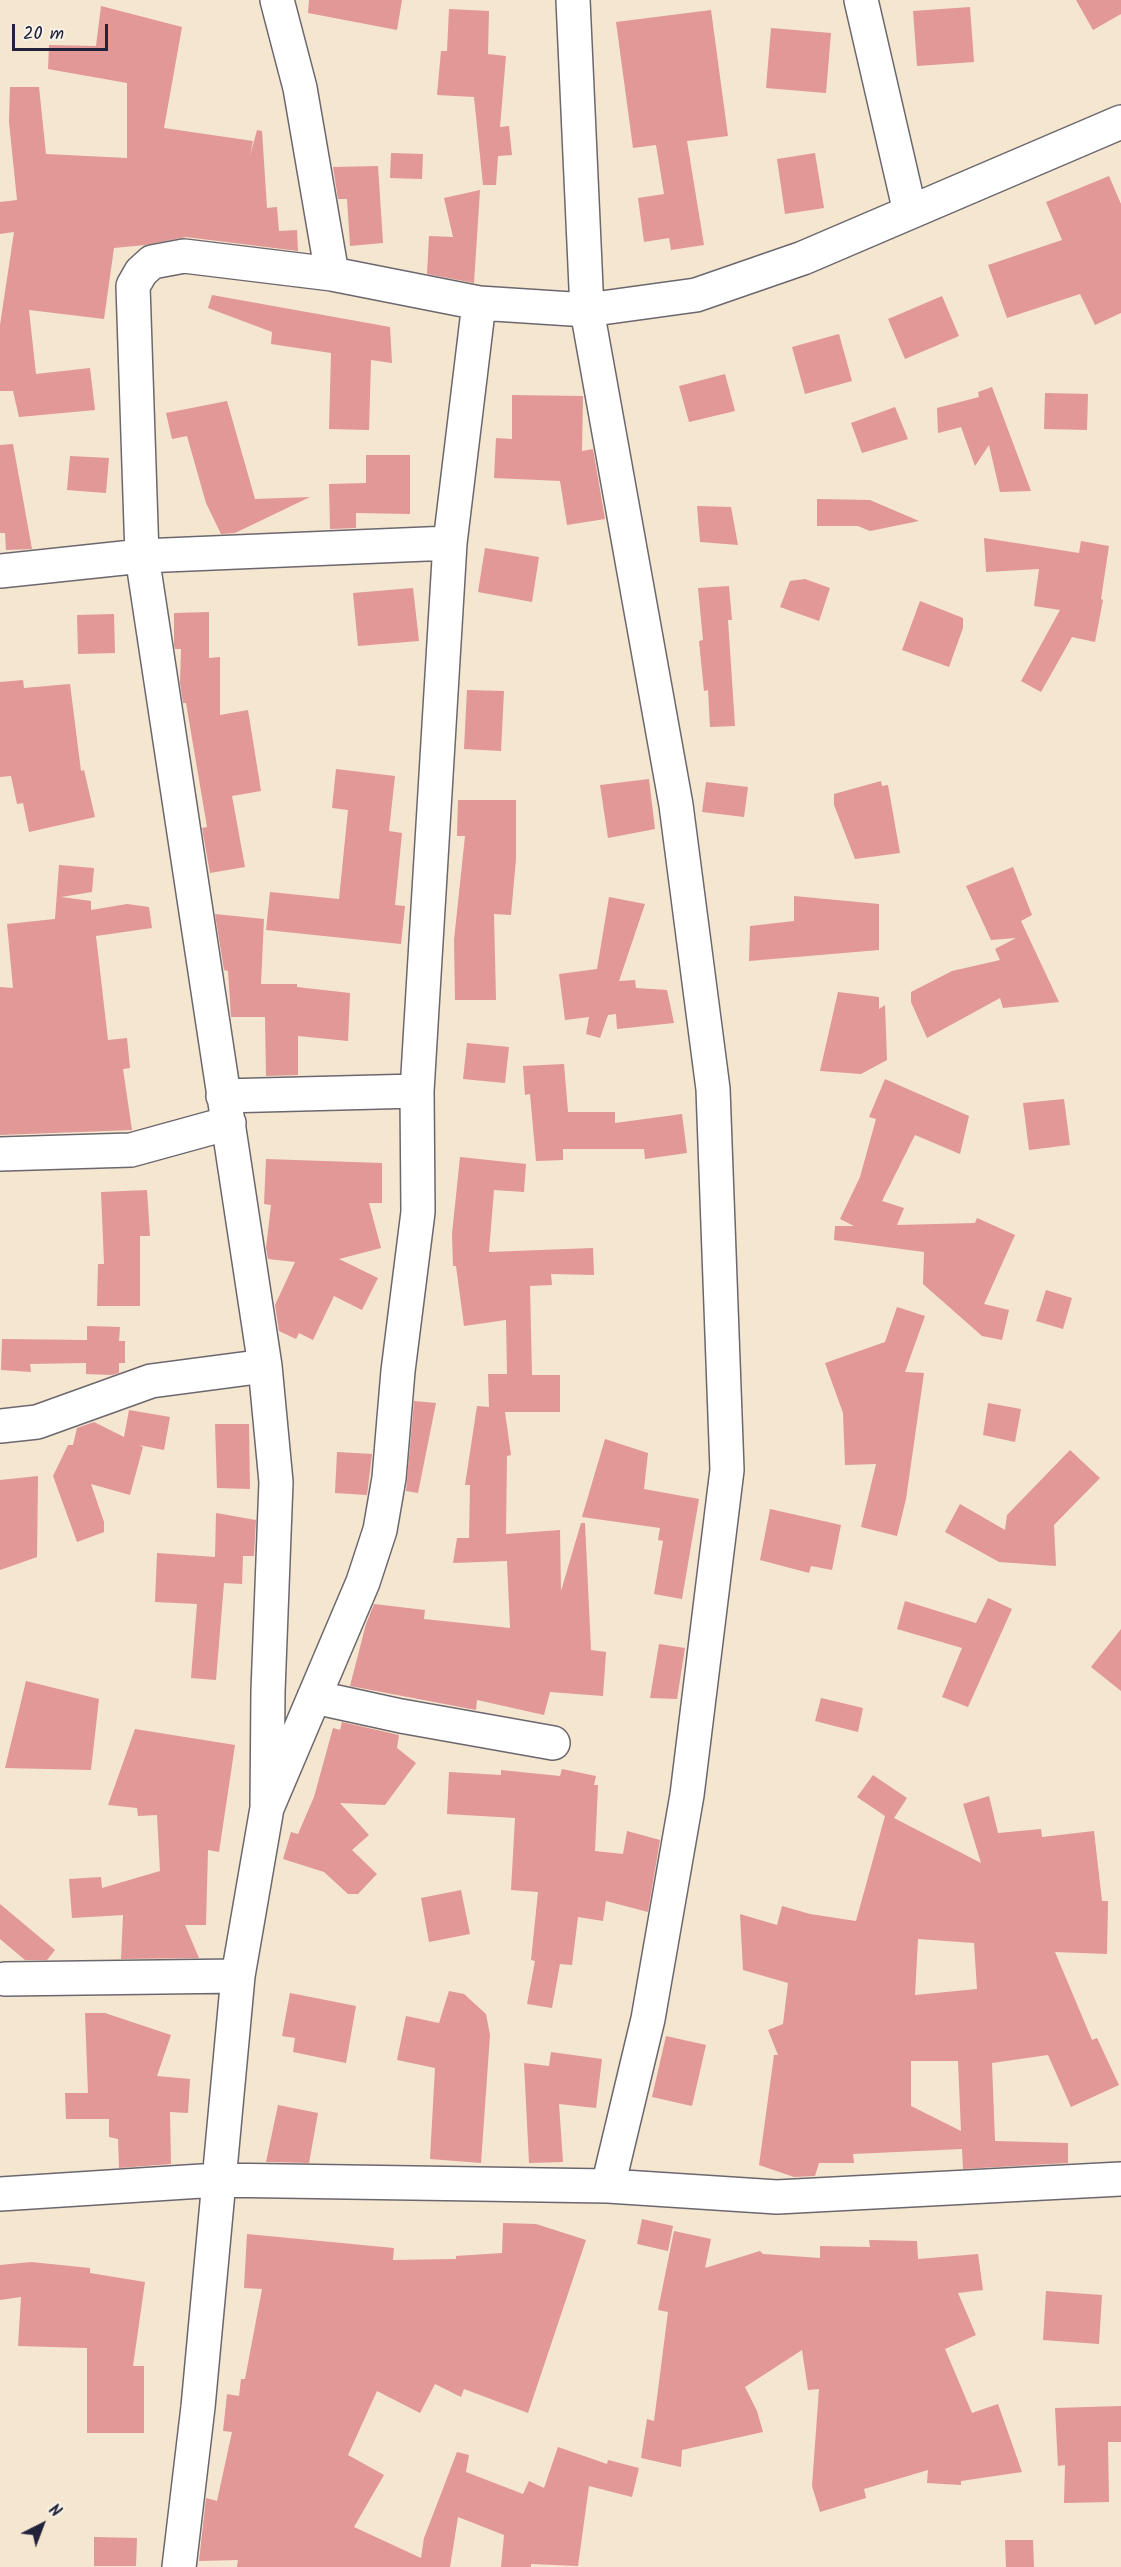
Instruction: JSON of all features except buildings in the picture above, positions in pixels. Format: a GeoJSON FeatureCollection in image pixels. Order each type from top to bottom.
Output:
{"type":"FeatureCollection","features":[{"type":"Feature","properties":{"kind":"street"},"geometry":{"type":"LineString","coordinates":[[277,0],[300,88],[332,274]]}},
{"type":"Feature","properties":{"kind":"street"},"geometry":{"type":"LineString","coordinates":[[573,0],[587,310],[676,805],[713,1089],[727,1470],[687,1795],[648,2019],[608,2186]]}},
{"type":"Feature","properties":{"kind":"street"},"geometry":{"type":"LineString","coordinates":[[861,0],[910,212]]}},
{"type":"Feature","properties":{"kind":"street"},"geometry":{"type":"LineString","coordinates":[[179,2567],[198,2407],[217,2180],[238,1976],[267,1808],[268,1691],[276,1482],[265,1366],[142,556],[133,286],[141,272],[152,262],[184,256],[332,274],[479,303],[587,310],[696,295],[803,258],[1121,123]]}},
{"type":"Feature","properties":{"kind":"street"},"geometry":{"type":"LineString","coordinates":[[267,1808],[363,1582],[380,1530],[389,1479],[398,1371],[418,1212],[417,1091],[450,543],[479,303]]}},
{"type":"Feature","properties":{"kind":"street"},"geometry":{"type":"LineString","coordinates":[[0,571],[142,556],[450,543]]}},
{"type":"Feature","properties":{"kind":"street"},"geometry":{"type":"LineString","coordinates":[[0,1154],[131,1150],[226,1110],[417,1091]]}},
{"type":"Feature","properties":{"kind":"street"},"geometry":{"type":"LineString","coordinates":[[0,1426],[37,1422],[151,1381],[265,1366]]}},
{"type":"Feature","properties":{"kind":"street"},"geometry":{"type":"LineString","coordinates":[[314,1697],[401,1716],[553,1743]]}},
{"type":"Feature","properties":{"kind":"street"},"geometry":{"type":"LineString","coordinates":[[5,1979],[238,1976]]}},
{"type":"Feature","properties":{"kind":"street"},"geometry":{"type":"LineString","coordinates":[[0,2194],[217,2180],[608,2186],[777,2197],[1121,2180]]}}]}
